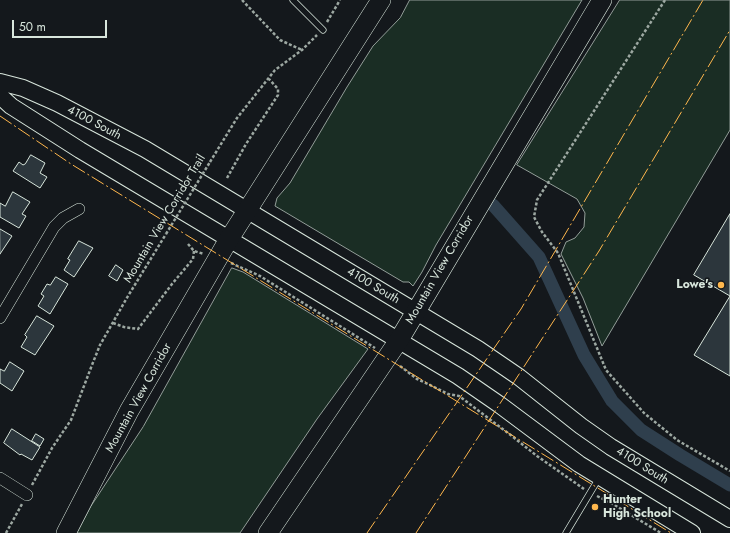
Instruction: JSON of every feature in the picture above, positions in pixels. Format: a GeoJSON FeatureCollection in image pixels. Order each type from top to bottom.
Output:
{"type":"FeatureCollection","features":[{"type":"Feature","properties":{"kind":"highway","name":"Mountain View Corridor"},"geometry":{"type":"LineString","coordinates":[[66,533],[129,411],[229,239],[381,0]]}},
{"type":"Feature","properties":{"kind":"highway","name":"Mountain View Corridor"},"geometry":{"type":"LineString","coordinates":[[268,533],[399,340],[602,0]]}},
{"type":"Feature","properties":{"kind":"main road","name":"4100 South"},"geometry":{"type":"LineString","coordinates":[[0,82],[23,88],[57,103],[145,149],[499,362],[538,390],[581,426],[611,447],[730,519]]}},
{"type":"Feature","properties":{"kind":"main road"},"geometry":{"type":"LineString","coordinates":[[0,96],[11,106],[80,150],[458,376],[599,478],[692,533]]}},
{"type":"Feature","properties":{"kind":"street"},"geometry":{"type":"LineString","coordinates":[[0,318],[54,227],[62,218],[79,209]]}},
{"type":"Feature","properties":{"kind":"street"},"geometry":{"type":"LineString","coordinates":[[0,478],[28,495]]}},
{"type":"Feature","properties":{"kind":"lane"},"geometry":{"type":"LineString","coordinates":[[293,0],[323,30]]}},
{"type":"Feature","properties":{"kind":"lane"},"geometry":{"type":"LineString","coordinates":[[566,533],[599,478]]}},
{"type":"Feature","properties":{"kind":"path"},"geometry":{"type":"LineString","coordinates":[[242,0],[263,24],[280,40],[302,50]]}},
{"type":"Feature","properties":{"kind":"path","name":"Mountain View Corridor Trail"},"geometry":{"type":"LineString","coordinates":[[39,472],[52,448],[71,420],[100,345],[236,118],[275,70],[302,50],[323,30],[340,0]]}},
{"type":"Feature","properties":{"kind":"path"},"geometry":{"type":"LineString","coordinates":[[665,0],[536,200],[534,217],[542,232],[558,253],[606,370],[644,413],[677,440],[730,471]]}},
{"type":"Feature","properties":{"kind":"path"},"geometry":{"type":"LineString","coordinates":[[227,178],[278,95],[278,89],[269,79]]}},
{"type":"Feature","properties":{"kind":"path"},"geometry":{"type":"LineString","coordinates":[[113,323],[124,327],[138,329],[193,259],[195,251],[188,244]]}},
{"type":"Feature","properties":{"kind":"path"},"geometry":{"type":"LineString","coordinates":[[231,263],[260,276],[368,344]]}},
{"type":"Feature","properties":{"kind":"path"},"geometry":{"type":"LineString","coordinates":[[417,379],[448,394],[458,396],[576,484]]}},
{"type":"Feature","properties":{"kind":"path"},"geometry":{"type":"LineString","coordinates":[[602,499],[661,533]]}},
{"type":"Feature","properties":{"kind":"path"},"geometry":{"type":"LineString","coordinates":[[6,533],[16,516]]}},
{"type":"Feature","properties":{"kind":"green space"},"geometry":{"type":"Polygon","coordinates":[[[410,0],[582,0],[413,286],[409,282],[403,282],[275,206],[277,198],[290,183],[373,46],[400,18],[410,0]]]}},
{"type":"Feature","properties":{"kind":"green space"},"geometry":{"type":"Polygon","coordinates":[[[620,0],[730,0],[730,130],[602,346],[583,298],[561,254],[566,242],[575,238],[584,227],[585,213],[577,199],[517,165],[620,0]]]}},
{"type":"Feature","properties":{"kind":"green space"},"geometry":{"type":"Polygon","coordinates":[[[232,268],[243,272],[368,349],[317,419],[240,533],[77,533],[91,506],[143,427],[232,268]]]}},
{"type":"Feature","properties":{"kind":"building"},"geometry":{"type":"Polygon","coordinates":[[[31,155],[45,163],[40,173],[47,177],[40,188],[13,171],[19,162],[23,165],[25,164],[31,155]]]}},
{"type":"Feature","properties":{"kind":"building"},"geometry":{"type":"Polygon","coordinates":[[[13,192],[30,202],[22,214],[26,216],[19,228],[0,217],[0,203],[5,206],[13,192]]]}},
{"type":"Feature","properties":{"kind":"building"},"geometry":{"type":"Polygon","coordinates":[[[730,214],[730,296],[694,275],[730,214]]]}},
{"type":"Feature","properties":{"kind":"building"},"geometry":{"type":"Polygon","coordinates":[[[0,229],[12,236],[0,254],[0,229]]]}},
{"type":"Feature","properties":{"kind":"building"},"geometry":{"type":"Polygon","coordinates":[[[79,241],[93,248],[74,277],[64,270],[70,260],[68,259],[79,241]]]}},
{"type":"Feature","properties":{"kind":"building"},"geometry":{"type":"Polygon","coordinates":[[[116,265],[123,270],[117,281],[109,276],[116,265]]]}},
{"type":"Feature","properties":{"kind":"building"},"geometry":{"type":"Polygon","coordinates":[[[56,277],[68,284],[50,314],[38,306],[44,296],[41,294],[47,284],[50,285],[56,277]]]}},
{"type":"Feature","properties":{"kind":"building"},"geometry":{"type":"Polygon","coordinates":[[[730,296],[730,376],[694,355],[730,296]]]}},
{"type":"Feature","properties":{"kind":"building"},"geometry":{"type":"Polygon","coordinates":[[[37,316],[54,326],[35,355],[21,347],[27,337],[25,335],[37,316]]]}},
{"type":"Feature","properties":{"kind":"building"},"geometry":{"type":"Polygon","coordinates":[[[10,362],[24,371],[12,391],[0,383],[0,369],[4,371],[10,362]]]}},
{"type":"Feature","properties":{"kind":"building"},"geometry":{"type":"Polygon","coordinates":[[[12,429],[40,447],[32,460],[21,454],[20,455],[4,443],[12,429]]]}},
{"type":"Feature","properties":{"kind":"building"},"geometry":{"type":"Polygon","coordinates":[[[36,434],[44,439],[40,446],[32,441],[36,434]]]}},
{"type":"Feature","properties":{"kind":"waterway"},"geometry":{"type":"LineString","coordinates":[[493,205],[539,257],[584,355],[612,401],[641,430],[730,485]]}},
{"type":"Feature","properties":{"kind":"power"},"geometry":{"type":"LineString","coordinates":[[367,533],[521,309],[703,0]]}},
{"type":"Feature","properties":{"kind":"power"},"geometry":{"type":"LineString","coordinates":[[416,533],[599,251],[730,30]]}},
{"type":"Feature","properties":{"kind":"power"},"geometry":{"type":"LineString","coordinates":[[0,116],[71,164],[671,533]]}},
{"type":"Feature","properties":{"kind":"place","name":"Lowe's"},"geometry":{"type":"Point","coordinates":[721,285]}},
{"type":"Feature","properties":{"kind":"place","name":"Hunter High School"},"geometry":{"type":"Point","coordinates":[595,507]}}]}
